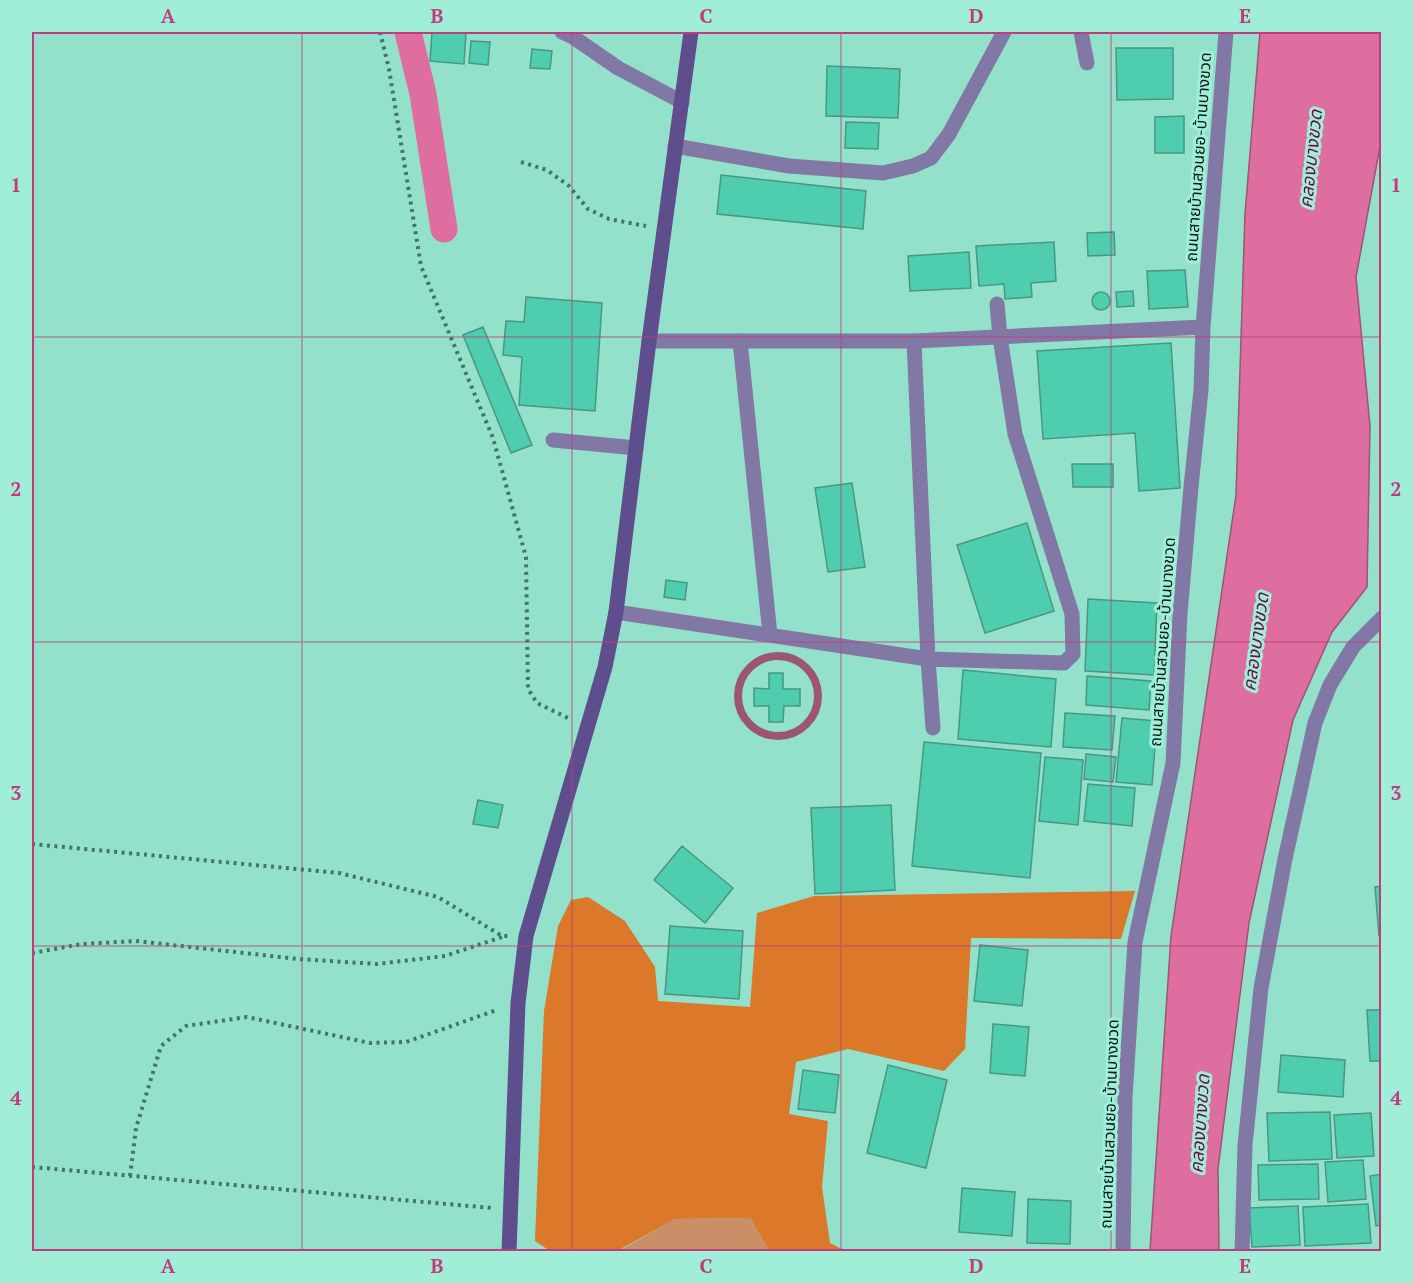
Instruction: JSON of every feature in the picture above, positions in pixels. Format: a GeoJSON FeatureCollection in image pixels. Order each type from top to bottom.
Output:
{"type":"FeatureCollection","features":[{"type":"Feature","properties":{"kind":"main road"},"geometry":{"type":"LineString","coordinates":[[509,1251],[518,1003],[526,936],[605,667],[616,612],[691,32]]}},
{"type":"Feature","properties":{"kind":"street"},"geometry":{"type":"LineString","coordinates":[[562,32],[618,68],[682,102]]}},
{"type":"Feature","properties":{"kind":"street"},"geometry":{"type":"LineString","coordinates":[[675,146],[789,166],[883,173],[913,166],[931,158],[949,134],[1004,32]]}},
{"type":"Feature","properties":{"kind":"street"},"geometry":{"type":"LineString","coordinates":[[1081,32],[1086,63]]}},
{"type":"Feature","properties":{"kind":"street","name":"ถนนสายบ้านสวนยอ-บ้านบางขวด"},"geometry":{"type":"LineString","coordinates":[[1123,1251],[1125,1098],[1135,942],[1173,763],[1180,614],[1201,390],[1203,327],[1226,32]]}},
{"type":"Feature","properties":{"kind":"street"},"geometry":{"type":"LineString","coordinates":[[616,612],[928,659],[1064,663],[1073,654],[1072,614],[1015,434],[997,304]]}},
{"type":"Feature","properties":{"kind":"street"},"geometry":{"type":"LineString","coordinates":[[650,340],[914,341],[1203,327]]}},
{"type":"Feature","properties":{"kind":"street"},"geometry":{"type":"LineString","coordinates":[[740,341],[770,635]]}},
{"type":"Feature","properties":{"kind":"street"},"geometry":{"type":"LineString","coordinates":[[914,341],[933,728]]}},
{"type":"Feature","properties":{"kind":"street"},"geometry":{"type":"LineString","coordinates":[[553,440],[636,448]]}},
{"type":"Feature","properties":{"kind":"street"},"geometry":{"type":"LineString","coordinates":[[1242,1251],[1245,1145],[1261,988],[1312,735],[1330,685],[1353,647],[1382,618]]}},
{"type":"Feature","properties":{"kind":"path"},"geometry":{"type":"LineString","coordinates":[[380,32],[389,69],[421,266],[493,438],[526,557],[528,689],[537,703],[587,728]]}},
{"type":"Feature","properties":{"kind":"path"},"geometry":{"type":"LineString","coordinates":[[521,162],[547,170],[569,186],[588,209],[609,219],[664,229]]}},
{"type":"Feature","properties":{"kind":"path"},"geometry":{"type":"LineString","coordinates":[[32,844],[339,873],[438,897],[502,936]]}},
{"type":"Feature","properties":{"kind":"path"},"geometry":{"type":"LineString","coordinates":[[32,953],[82,944],[136,941],[298,959],[376,964],[445,956],[502,936],[526,936]]}},
{"type":"Feature","properties":{"kind":"path"},"geometry":{"type":"LineString","coordinates":[[130,1176],[136,1128],[161,1046],[186,1026],[247,1017],[370,1043],[406,1042],[518,1003]]}},
{"type":"Feature","properties":{"kind":"path"},"geometry":{"type":"LineString","coordinates":[[32,1167],[511,1209]]}},
{"type":"Feature","properties":{"kind":"shaded area"},"geometry":{"type":"Polygon","coordinates":[[[1135,891],[1121,939],[971,938],[965,1049],[944,1071],[848,1049],[796,1062],[789,1114],[828,1121],[822,1187],[830,1243],[846,1251],[768,1251],[750,1218],[675,1219],[617,1251],[550,1251],[535,1241],[544,1011],[558,926],[571,900],[588,897],[625,921],[655,967],[658,1001],[750,1007],[757,913],[814,896],[1135,891]]]}},
{"type":"Feature","properties":{"kind":"shaded area"},"geometry":{"type":"Polygon","coordinates":[[[750,1218],[768,1248],[768,1252],[617,1252],[675,1219],[750,1218]]]}},
{"type":"Feature","properties":{"kind":"water","name":"คลองบางขวด"},"geometry":{"type":"Polygon","coordinates":[[[1260,32],[1381,32],[1381,141],[1356,277],[1370,426],[1367,587],[1332,632],[1293,720],[1249,923],[1218,1169],[1219,1251],[1150,1251],[1171,936],[1236,495],[1245,214],[1260,32]]]}},
{"type":"Feature","properties":{"kind":"building"},"geometry":{"type":"Polygon","coordinates":[[[432,32],[466,32],[464,64],[430,61],[432,32]]]}},
{"type":"Feature","properties":{"kind":"building"},"geometry":{"type":"Polygon","coordinates":[[[471,41],[490,42],[488,65],[469,63],[471,41]]]}},
{"type":"Feature","properties":{"kind":"building"},"geometry":{"type":"Polygon","coordinates":[[[1116,48],[1173,48],[1173,99],[1117,100],[1116,48]]]}},
{"type":"Feature","properties":{"kind":"building"},"geometry":{"type":"Polygon","coordinates":[[[532,49],[552,51],[550,69],[530,68],[532,49]]]}},
{"type":"Feature","properties":{"kind":"building"},"geometry":{"type":"Polygon","coordinates":[[[827,66],[900,69],[898,118],[826,116],[827,66]]]}},
{"type":"Feature","properties":{"kind":"building"},"geometry":{"type":"Polygon","coordinates":[[[1184,116],[1184,153],[1155,153],[1155,117],[1184,116]]]}},
{"type":"Feature","properties":{"kind":"building"},"geometry":{"type":"Polygon","coordinates":[[[846,122],[879,123],[878,149],[845,148],[846,122]]]}},
{"type":"Feature","properties":{"kind":"building"},"geometry":{"type":"Polygon","coordinates":[[[721,175],[866,191],[863,229],[717,214],[721,175]]]}},
{"type":"Feature","properties":{"kind":"building"},"geometry":{"type":"Polygon","coordinates":[[[1114,232],[1115,255],[1088,256],[1087,233],[1114,232]]]}},
{"type":"Feature","properties":{"kind":"building"},"geometry":{"type":"Polygon","coordinates":[[[1054,242],[1056,281],[1031,283],[1032,297],[1005,299],[1004,284],[979,286],[976,246],[1054,242]]]}},
{"type":"Feature","properties":{"kind":"building"},"geometry":{"type":"Polygon","coordinates":[[[969,252],[971,288],[910,291],[908,256],[969,252]]]}},
{"type":"Feature","properties":{"kind":"building"},"geometry":{"type":"Polygon","coordinates":[[[1185,270],[1188,307],[1149,309],[1147,271],[1185,270]]]}},
{"type":"Feature","properties":{"kind":"building"},"geometry":{"type":"Polygon","coordinates":[[[1133,291],[1134,306],[1117,307],[1116,292],[1133,291]]]}},
{"type":"Feature","properties":{"kind":"building"},"geometry":{"type":"Polygon","coordinates":[[[1101,292],[1107,295],[1110,301],[1107,307],[1101,310],[1095,307],[1092,301],[1095,295],[1101,292]]]}},
{"type":"Feature","properties":{"kind":"building"},"geometry":{"type":"Polygon","coordinates":[[[526,297],[602,303],[595,411],[519,405],[522,357],[503,355],[506,321],[524,322],[526,297]]]}},
{"type":"Feature","properties":{"kind":"building"},"geometry":{"type":"Polygon","coordinates":[[[483,327],[532,445],[511,453],[463,335],[483,327]]]}},
{"type":"Feature","properties":{"kind":"building"},"geometry":{"type":"Polygon","coordinates":[[[1171,343],[1180,488],[1139,491],[1135,433],[1043,439],[1037,351],[1171,343]]]}},
{"type":"Feature","properties":{"kind":"building"},"geometry":{"type":"Polygon","coordinates":[[[1072,464],[1113,464],[1113,487],[1073,487],[1072,464]]]}},
{"type":"Feature","properties":{"kind":"building"},"geometry":{"type":"Polygon","coordinates":[[[852,483],[865,567],[828,572],[815,488],[852,483]]]}},
{"type":"Feature","properties":{"kind":"building"},"geometry":{"type":"Polygon","coordinates":[[[1027,523],[1054,611],[985,633],[957,545],[1027,523]]]}},
{"type":"Feature","properties":{"kind":"building"},"geometry":{"type":"Polygon","coordinates":[[[666,580],[687,583],[685,600],[664,597],[666,580]]]}},
{"type":"Feature","properties":{"kind":"building"},"geometry":{"type":"Polygon","coordinates":[[[1088,599],[1157,603],[1154,675],[1085,671],[1088,599]]]}},
{"type":"Feature","properties":{"kind":"building"},"geometry":{"type":"Polygon","coordinates":[[[963,670],[1056,679],[1051,747],[958,739],[963,670]]]}},
{"type":"Feature","properties":{"kind":"building"},"geometry":{"type":"Polygon","coordinates":[[[769,673],[783,673],[783,689],[800,689],[800,706],[784,706],[783,722],[769,722],[769,706],[754,706],[754,688],[769,689],[769,673]]]}},
{"type":"Feature","properties":{"kind":"building"},"geometry":{"type":"Polygon","coordinates":[[[1087,676],[1151,681],[1149,710],[1086,705],[1087,676]]]}},
{"type":"Feature","properties":{"kind":"building"},"geometry":{"type":"Polygon","coordinates":[[[1065,713],[1115,716],[1112,750],[1063,747],[1065,713]]]}},
{"type":"Feature","properties":{"kind":"building"},"geometry":{"type":"Polygon","coordinates":[[[1122,718],[1157,721],[1152,785],[1116,782],[1122,718]]]}},
{"type":"Feature","properties":{"kind":"building"},"geometry":{"type":"Polygon","coordinates":[[[924,742],[1041,753],[1030,878],[912,866],[924,742]]]}},
{"type":"Feature","properties":{"kind":"building"},"geometry":{"type":"Polygon","coordinates":[[[1086,754],[1116,757],[1113,782],[1084,779],[1086,754]]]}},
{"type":"Feature","properties":{"kind":"building"},"geometry":{"type":"Polygon","coordinates":[[[1045,757],[1083,760],[1078,825],[1039,821],[1045,757]]]}},
{"type":"Feature","properties":{"kind":"building"},"geometry":{"type":"Polygon","coordinates":[[[1088,784],[1135,788],[1132,826],[1084,821],[1088,784]]]}},
{"type":"Feature","properties":{"kind":"building"},"geometry":{"type":"Polygon","coordinates":[[[478,800],[503,805],[498,828],[473,824],[478,800]]]}},
{"type":"Feature","properties":{"kind":"building"},"geometry":{"type":"Polygon","coordinates":[[[891,805],[895,890],[815,894],[811,808],[891,805]]]}},
{"type":"Feature","properties":{"kind":"building"},"geometry":{"type":"Polygon","coordinates":[[[682,846],[733,888],[705,923],[654,880],[682,846]]]}},
{"type":"Feature","properties":{"kind":"building"},"geometry":{"type":"Polygon","coordinates":[[[1382,886],[1382,936],[1379,936],[1375,887],[1382,886]]]}},
{"type":"Feature","properties":{"kind":"building"},"geometry":{"type":"Polygon","coordinates":[[[670,926],[743,931],[739,999],[665,994],[670,926]]]}},
{"type":"Feature","properties":{"kind":"building"},"geometry":{"type":"Polygon","coordinates":[[[980,945],[1028,950],[1022,1006],[974,1001],[980,945]]]}},
{"type":"Feature","properties":{"kind":"building"},"geometry":{"type":"Polygon","coordinates":[[[1367,1010],[1382,1010],[1382,1061],[1370,1061],[1367,1010]]]}},
{"type":"Feature","properties":{"kind":"building"},"geometry":{"type":"Polygon","coordinates":[[[993,1024],[1029,1027],[1025,1076],[990,1073],[993,1024]]]}},
{"type":"Feature","properties":{"kind":"building"},"geometry":{"type":"Polygon","coordinates":[[[1281,1055],[1345,1060],[1343,1097],[1278,1092],[1281,1055]]]}},
{"type":"Feature","properties":{"kind":"building"},"geometry":{"type":"Polygon","coordinates":[[[888,1065],[947,1080],[926,1168],[867,1153],[888,1065]]]}},
{"type":"Feature","properties":{"kind":"building"},"geometry":{"type":"Polygon","coordinates":[[[803,1070],[839,1075],[835,1113],[798,1109],[803,1070]]]}},
{"type":"Feature","properties":{"kind":"building"},"geometry":{"type":"Polygon","coordinates":[[[1330,1112],[1332,1159],[1269,1161],[1267,1113],[1330,1112]]]}},
{"type":"Feature","properties":{"kind":"building"},"geometry":{"type":"Polygon","coordinates":[[[1371,1113],[1374,1156],[1337,1158],[1334,1115],[1371,1113]]]}},
{"type":"Feature","properties":{"kind":"building"},"geometry":{"type":"Polygon","coordinates":[[[1363,1160],[1366,1199],[1328,1202],[1325,1162],[1363,1160]]]}},
{"type":"Feature","properties":{"kind":"building"},"geometry":{"type":"Polygon","coordinates":[[[1318,1164],[1319,1199],[1259,1200],[1258,1165],[1318,1164]]]}},
{"type":"Feature","properties":{"kind":"building"},"geometry":{"type":"Polygon","coordinates":[[[1382,1174],[1382,1225],[1376,1226],[1370,1176],[1382,1174]]]}},
{"type":"Feature","properties":{"kind":"building"},"geometry":{"type":"Polygon","coordinates":[[[962,1188],[1015,1192],[1012,1236],[959,1232],[962,1188]]]}},
{"type":"Feature","properties":{"kind":"building"},"geometry":{"type":"Polygon","coordinates":[[[1028,1199],[1071,1201],[1070,1244],[1027,1243],[1028,1199]]]}},
{"type":"Feature","properties":{"kind":"building"},"geometry":{"type":"Polygon","coordinates":[[[1368,1204],[1371,1243],[1305,1246],[1303,1207],[1368,1204]]]}},
{"type":"Feature","properties":{"kind":"building"},"geometry":{"type":"Polygon","coordinates":[[[1298,1206],[1300,1245],[1252,1247],[1249,1208],[1298,1206]]]}},
{"type":"Feature","properties":{"kind":"waterway"},"geometry":{"type":"LineString","coordinates":[[408,32],[423,94],[444,229]]}},
{"type":"Feature","properties":{"kind":"waterway"},"geometry":{"type":"LineString","coordinates":[[770,656],[786,656],[807,667],[818,688],[818,696],[818,704],[807,725],[786,736],[770,736],[756,730],[744,718],[738,704],[738,688],[744,674],[756,662],[770,656]]}}]}
